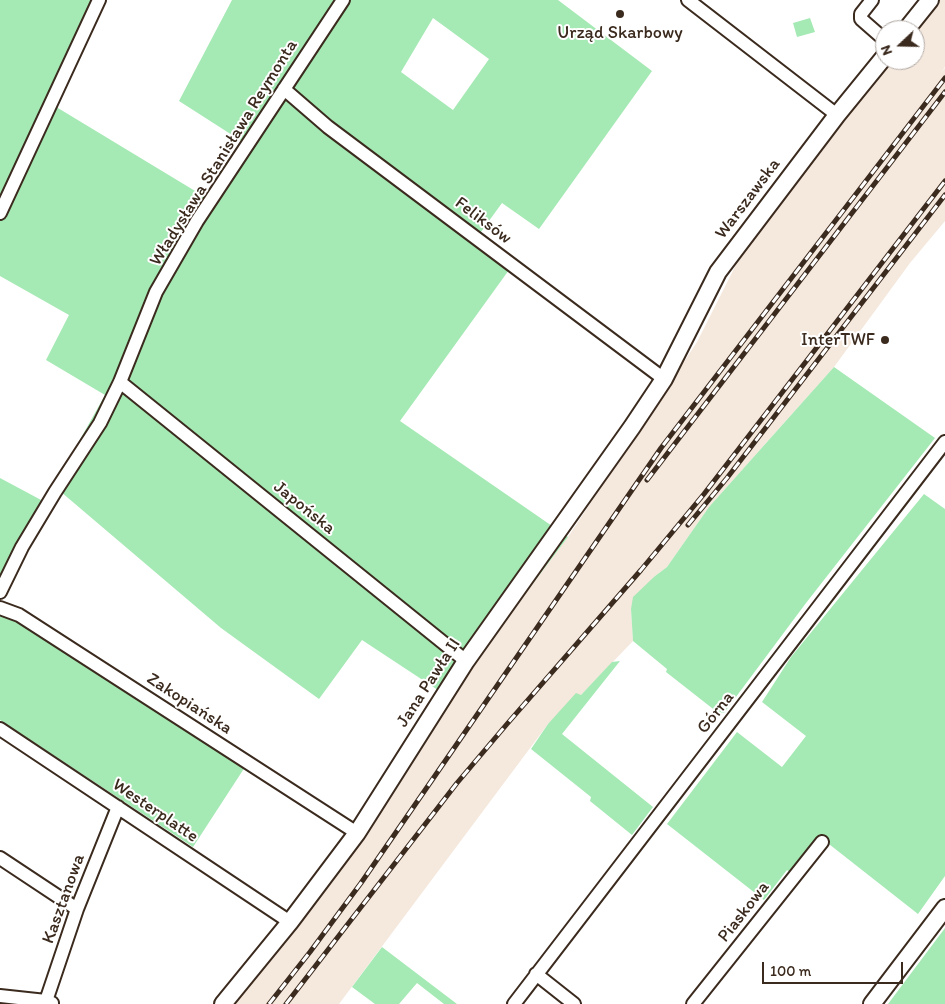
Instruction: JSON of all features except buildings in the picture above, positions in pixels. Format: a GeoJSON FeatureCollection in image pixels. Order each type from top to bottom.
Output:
{"type":"FeatureCollection","features":[{"type":"Feature","properties":{"kind":"main road"},"geometry":{"type":"LineString","coordinates":[[914,20],[930,0]]}},
{"type":"Feature","properties":{"kind":"main road","name":"Warszawska"},"geometry":{"type":"LineString","coordinates":[[664,379],[718,272],[837,115],[875,68]]}},
{"type":"Feature","properties":{"kind":"main road","name":"Jana Pawła II"},"geometry":{"type":"LineString","coordinates":[[223,1004],[290,922],[357,833],[466,660],[664,379]]}},
{"type":"Feature","properties":{"kind":"main road"},"geometry":{"type":"LineString","coordinates":[[872,1004],[945,908]]}},
{"type":"Feature","properties":{"kind":"street"},"geometry":{"type":"LineString","coordinates":[[0,212],[99,0]]}},
{"type":"Feature","properties":{"kind":"street","name":"Władysława Stanisława Reymonta"},"geometry":{"type":"LineString","coordinates":[[0,592],[22,547],[100,423],[120,382],[156,292],[197,221],[343,0]]}},
{"type":"Feature","properties":{"kind":"street"},"geometry":{"type":"LineString","coordinates":[[688,0],[837,115]]}},
{"type":"Feature","properties":{"kind":"street"},"geometry":{"type":"LineString","coordinates":[[872,0],[861,14],[861,19],[875,31]]}},
{"type":"Feature","properties":{"kind":"street","name":"Feliksów"},"geometry":{"type":"LineString","coordinates":[[284,88],[328,127],[664,379]]}},
{"type":"Feature","properties":{"kind":"street","name":"Japońska"},"geometry":{"type":"LineString","coordinates":[[120,382],[466,660]]}},
{"type":"Feature","properties":{"kind":"street","name":"Górna"},"geometry":{"type":"LineString","coordinates":[[514,1004],[945,442]]}},
{"type":"Feature","properties":{"kind":"street","name":"Zakopiańska"},"geometry":{"type":"LineString","coordinates":[[0,608],[19,615],[357,833]]}},
{"type":"Feature","properties":{"kind":"street","name":"Westerplatte"},"geometry":{"type":"LineString","coordinates":[[0,729],[290,922]]}},
{"type":"Feature","properties":{"kind":"street","name":"Kasztanowa"},"geometry":{"type":"LineString","coordinates":[[48,1003],[77,909],[118,807]]}},
{"type":"Feature","properties":{"kind":"street","name":"Piaskowa"},"geometry":{"type":"LineString","coordinates":[[693,1004],[822,842]]}},
{"type":"Feature","properties":{"kind":"street"},"geometry":{"type":"LineString","coordinates":[[0,858],[77,909]]}},
{"type":"Feature","properties":{"kind":"street"},"geometry":{"type":"LineString","coordinates":[[536,974],[574,1004]]}},
{"type":"Feature","properties":{"kind":"street"},"geometry":{"type":"LineString","coordinates":[[0,996],[48,1003]]}},
{"type":"Feature","properties":{"kind":"shaded area"},"geometry":{"type":"Polygon","coordinates":[[[936,0],[945,0],[945,67],[940,74],[945,68],[945,221],[910,263],[834,367],[709,507],[667,567],[655,576],[631,609],[633,641],[581,695],[548,724],[339,1004],[234,1004],[297,919],[365,839],[472,664],[568,537],[697,342],[746,245],[879,70],[925,70],[925,20],[922,20],[936,0]]]}},
{"type":"Feature","properties":{"kind":"green space"},"geometry":{"type":"Polygon","coordinates":[[[0,0],[94,0],[48,102],[210,200],[243,142],[179,101],[232,0],[558,0],[652,71],[539,229],[502,203],[478,236],[514,263],[400,421],[568,537],[472,664],[450,698],[362,640],[319,699],[221,628],[54,486],[105,395],[46,360],[69,315],[0,276],[0,0]],[[433,18],[401,72],[453,110],[489,59],[433,18]]]}},
{"type":"Feature","properties":{"kind":"green space"},"geometry":{"type":"Polygon","coordinates":[[[810,18],[815,32],[797,37],[793,23],[810,18]]]}},
{"type":"Feature","properties":{"kind":"green space"},"geometry":{"type":"Polygon","coordinates":[[[834,367],[935,438],[806,603],[724,713],[717,712],[666,672],[667,669],[633,641],[631,609],[633,597],[667,567],[709,507],[834,367]]]}},
{"type":"Feature","properties":{"kind":"green space"},"geometry":{"type":"Polygon","coordinates":[[[0,478],[43,501],[0,582],[0,478]]]}},
{"type":"Feature","properties":{"kind":"green space"},"geometry":{"type":"Polygon","coordinates":[[[924,494],[945,509],[945,876],[918,914],[820,837],[792,874],[787,870],[764,900],[667,824],[737,732],[782,767],[806,736],[762,702],[791,657],[924,494]]]}},
{"type":"Feature","properties":{"kind":"green space"},"geometry":{"type":"Polygon","coordinates":[[[0,610],[245,767],[193,847],[0,720],[0,610]]]}},
{"type":"Feature","properties":{"kind":"green space"},"geometry":{"type":"Polygon","coordinates":[[[620,661],[562,734],[653,807],[632,835],[590,801],[591,797],[531,749],[548,724],[576,693],[581,695],[612,662],[620,661]]]}},
{"type":"Feature","properties":{"kind":"green space"},"geometry":{"type":"Polygon","coordinates":[[[945,928],[945,1004],[888,1004],[945,928]]]}},
{"type":"Feature","properties":{"kind":"green space"},"geometry":{"type":"Polygon","coordinates":[[[382,947],[457,1004],[444,1004],[417,983],[399,1004],[375,1004],[352,987],[382,947]]]}},
{"type":"Feature","properties":{"kind":"railway"},"geometry":{"type":"LineString","coordinates":[[269,1004],[361,883],[661,448],[945,78]]}},
{"type":"Feature","properties":{"kind":"railway"},"geometry":{"type":"LineString","coordinates":[[647,480],[945,92]]}},
{"type":"Feature","properties":{"kind":"railway"},"geometry":{"type":"LineString","coordinates":[[286,1004],[457,783],[704,494],[945,181]]}},
{"type":"Feature","properties":{"kind":"railway"},"geometry":{"type":"LineString","coordinates":[[688,525],[727,478],[945,195]]}},
{"type":"Feature","properties":{"kind":"place","name":"Urząd Skarbowy"},"geometry":{"type":"Point","coordinates":[620,14]}},
{"type":"Feature","properties":{"kind":"place","name":"InterTWF"},"geometry":{"type":"Point","coordinates":[885,340]}}]}
